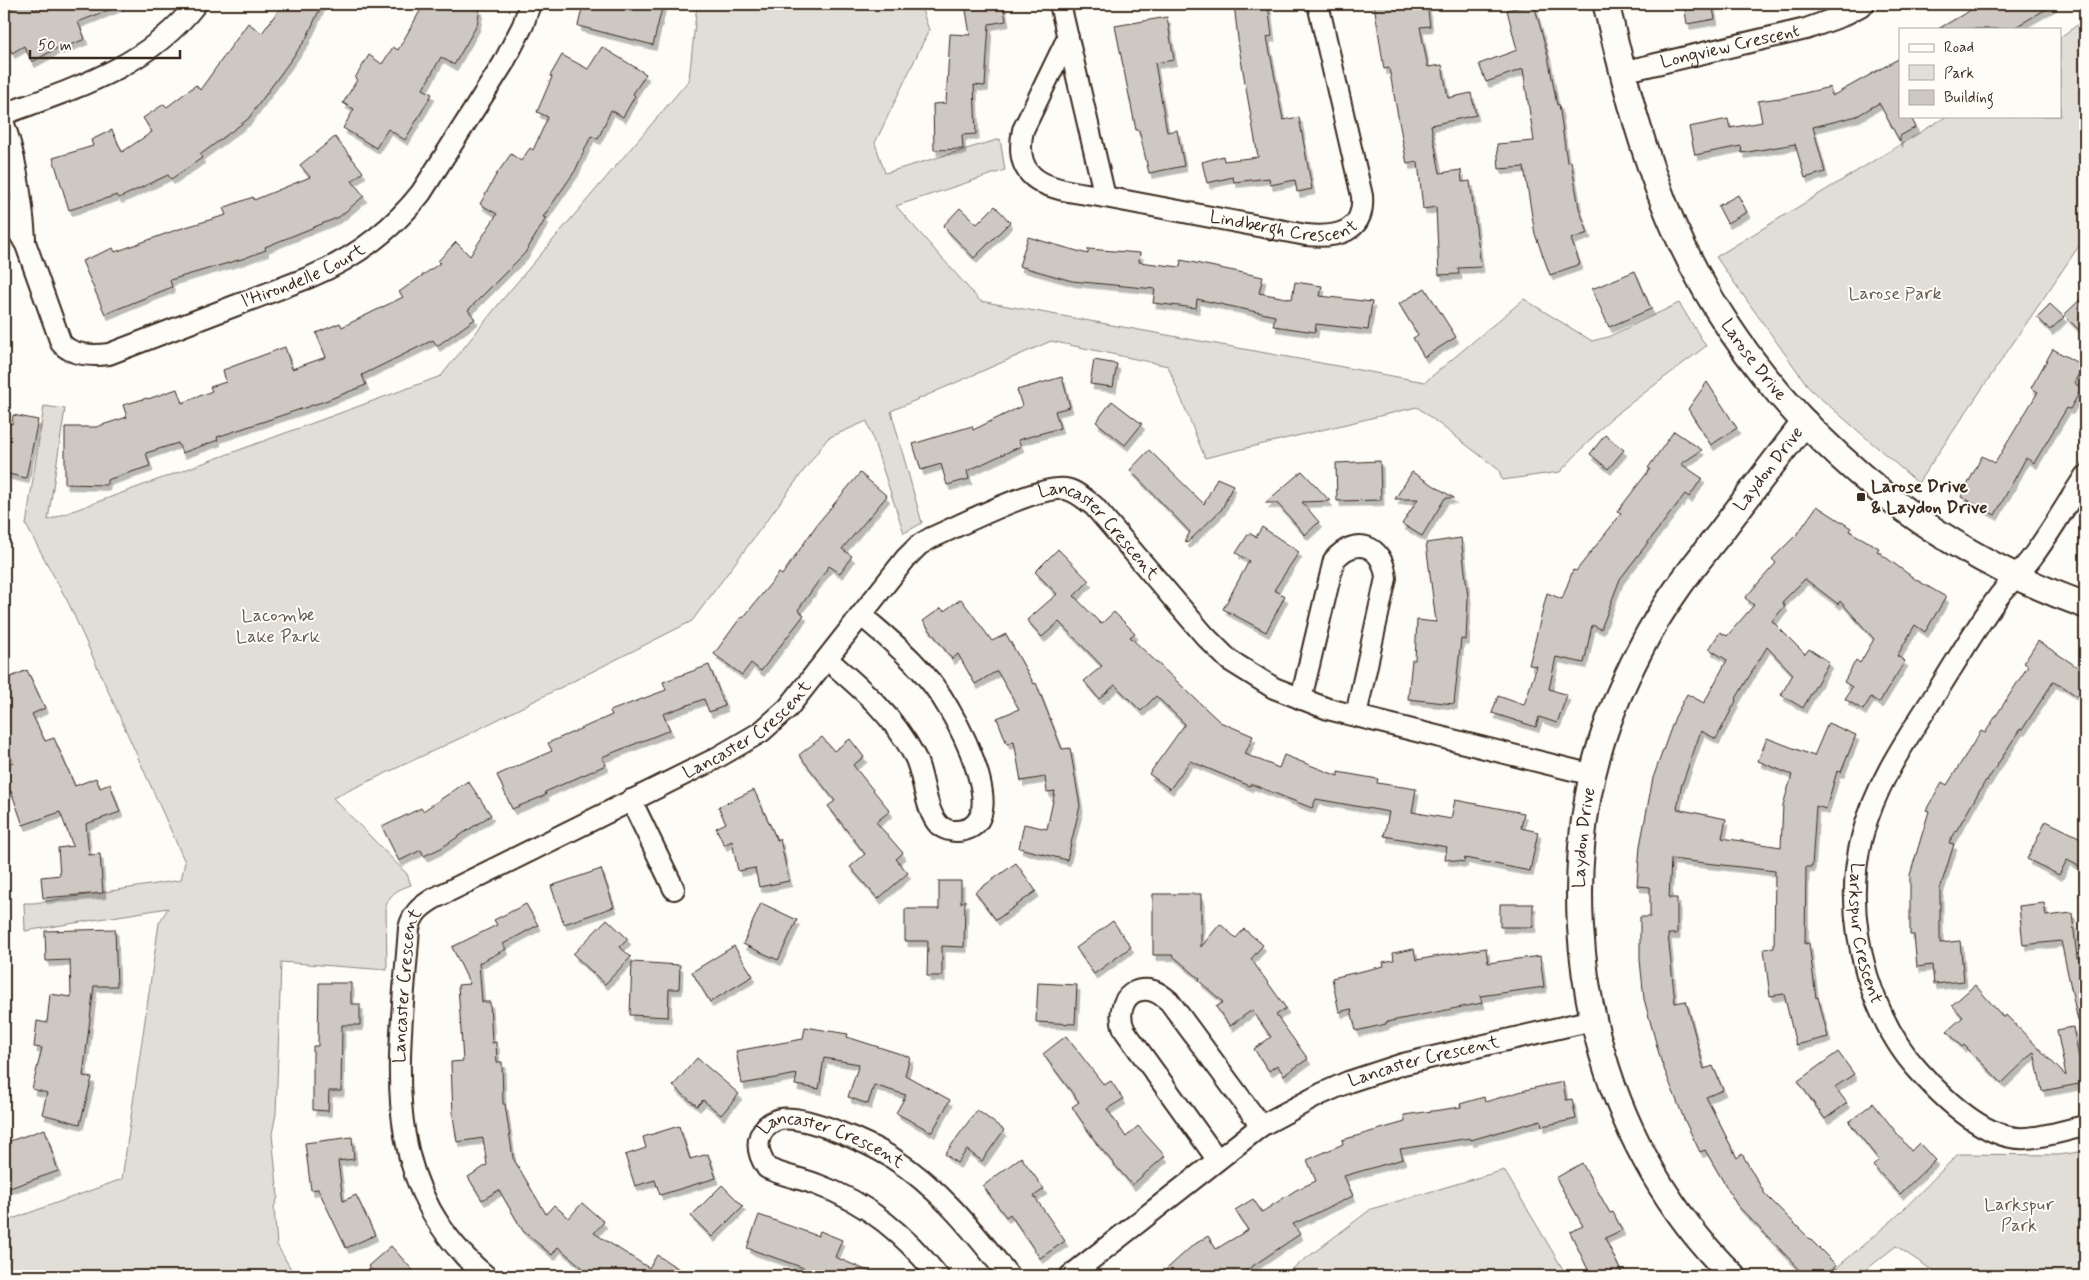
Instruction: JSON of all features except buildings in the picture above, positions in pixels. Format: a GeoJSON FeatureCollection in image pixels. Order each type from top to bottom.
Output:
{"type":"FeatureCollection","features":[{"type":"Feature","properties":{"kind":"street"},"geometry":{"type":"LineString","coordinates":[[4,114],[84,84],[115,70],[152,47],[174,28],[196,4]]}},
{"type":"Feature","properties":{"kind":"street","name":"l'Hirondelle Court"},"geometry":{"type":"LineString","coordinates":[[4,207],[26,245],[61,343],[66,350],[97,356],[109,354],[330,269],[380,237],[422,194],[503,64],[523,25],[530,4]]}},
{"type":"Feature","properties":{"kind":"street"},"geometry":{"type":"LineString","coordinates":[[1060,4],[1105,197]]}},
{"type":"Feature","properties":{"kind":"street","name":"Lindbergh Crescent"},"geometry":{"type":"LineString","coordinates":[[1068,37],[1023,130],[1021,138],[1023,159],[1030,174],[1042,184],[1306,235],[1334,236],[1352,226],[1361,213],[1363,204],[1318,4]]}},
{"type":"Feature","properties":{"kind":"street","name":"Larose Drive"},"geometry":{"type":"LineString","coordinates":[[1606,4],[1635,120],[1659,192],[1689,258],[1733,333],[1764,374],[1805,422],[1840,458],[1900,507],[1960,546],[2016,576],[2085,605]]}},
{"type":"Feature","properties":{"kind":"street","name":"Longview Crescent"},"geometry":{"type":"LineString","coordinates":[[1622,72],[1806,29],[1842,16],[1864,4]]}},
{"type":"Feature","properties":{"kind":"street","name":"l'Hirondelle Court"},"geometry":{"type":"LineString","coordinates":[[4,124],[14,154],[22,200],[26,245]]}},
{"type":"Feature","properties":{"kind":"street","name":"Laydon Drive"},"geometry":{"type":"LineString","coordinates":[[1733,1276],[1692,1229],[1670,1200],[1649,1166],[1630,1129],[1608,1075],[1594,1020],[1585,972],[1579,911],[1583,834],[1593,775],[1604,736],[1619,695],[1653,625],[1685,578],[1805,422]]}},
{"type":"Feature","properties":{"kind":"street","name":"Larkspur Crescent"},"geometry":{"type":"LineString","coordinates":[[2085,476],[2032,558],[1999,596],[1883,779],[1867,820],[1857,860],[1855,901],[1856,923],[1864,962],[1880,1013],[1912,1064],[1946,1099],[1980,1125],[2005,1136],[2034,1138],[2085,1126]]}},
{"type":"Feature","properties":{"kind":"street","name":"Lancaster Crescent"},"geometry":{"type":"LineString","coordinates":[[486,1276],[474,1266],[451,1240],[436,1218],[421,1189],[404,1138],[399,1076],[411,919],[419,908],[433,899],[713,760],[761,732],[788,708],[906,558],[919,545],[931,538],[1035,493],[1053,488],[1067,489],[1083,497],[1094,506],[1205,636],[1229,660],[1274,688],[1328,709],[1593,775]]}},
{"type":"Feature","properties":{"kind":"street"},"geometry":{"type":"LineString","coordinates":[[1301,699],[1334,560],[1343,550],[1356,546],[1370,548],[1379,555],[1385,565],[1386,578],[1356,715]]}},
{"type":"Feature","properties":{"kind":"street"},"geometry":{"type":"LineString","coordinates":[[827,659],[873,699],[903,735],[916,760],[932,814],[939,825],[951,831],[965,830],[976,823],[982,814],[984,802],[980,784],[970,752],[949,708],[919,667],[861,615]]}},
{"type":"Feature","properties":{"kind":"street"},"geometry":{"type":"LineString","coordinates":[[631,800],[674,889]]}},
{"type":"Feature","properties":{"kind":"street"},"geometry":{"type":"LineString","coordinates":[[1217,1160],[1125,1031],[1121,1023],[1120,1014],[1126,999],[1131,994],[1147,990],[1155,992],[1169,1001],[1261,1126]]}},
{"type":"Feature","properties":{"kind":"street","name":"Lancaster Crescent"},"geometry":{"type":"LineString","coordinates":[[1070,1276],[1261,1126],[1321,1094],[1377,1072],[1428,1058],[1594,1020]]}},
{"type":"Feature","properties":{"kind":"street","name":"Lancaster Crescent"},"geometry":{"type":"LineString","coordinates":[[938,1276],[907,1240],[888,1222],[866,1208],[839,1193],[767,1168],[759,1155],[758,1146],[760,1136],[765,1128],[771,1122],[796,1120],[848,1136],[890,1157],[920,1177],[945,1200],[1009,1276]]}},
{"type":"Feature","properties":{"kind":"green space","name":"Lacombe Lake Park"},"geometry":{"type":"Polygon","coordinates":[[[697,4],[920,4],[929,30],[875,143],[885,173],[1000,139],[1005,170],[896,206],[980,301],[1425,382],[1524,299],[1592,341],[1608,337],[1679,303],[1706,346],[1610,419],[1560,472],[1502,480],[1499,470],[1417,407],[1205,458],[1168,366],[1051,341],[891,411],[922,523],[904,533],[867,421],[828,438],[692,621],[467,735],[333,798],[407,874],[411,885],[396,892],[386,906],[387,970],[281,962],[276,1114],[272,1134],[278,1197],[274,1207],[277,1245],[295,1276],[4,1276],[4,1222],[122,1179],[159,923],[168,908],[25,931],[24,903],[181,880],[185,862],[69,604],[26,525],[44,406],[65,409],[48,520],[441,376],[502,300],[689,80],[697,4]]]}},
{"type":"Feature","properties":{"kind":"green space","name":"Larose Park"},"geometry":{"type":"Polygon","coordinates":[[[2085,20],[2085,237],[1918,483],[1810,389],[1716,257],[1944,118],[2062,118],[2062,36],[2085,20]]]}},
{"type":"Feature","properties":{"kind":"green space","name":"Larkspur Park"},"geometry":{"type":"Polygon","coordinates":[[[2085,1151],[2085,1276],[1941,1276],[1896,1246],[1858,1276],[1827,1276],[1897,1216],[1958,1154],[2058,1155],[2085,1151]]]}},
{"type":"Feature","properties":{"kind":"green space"},"geometry":{"type":"Polygon","coordinates":[[[1504,1170],[1567,1276],[1283,1276],[1371,1209],[1504,1170]]]}},
{"type":"Feature","properties":{"kind":"place","name":"Larose Drive & Laydon Drive"},"geometry":{"type":"Point","coordinates":[1861,497]}}]}
